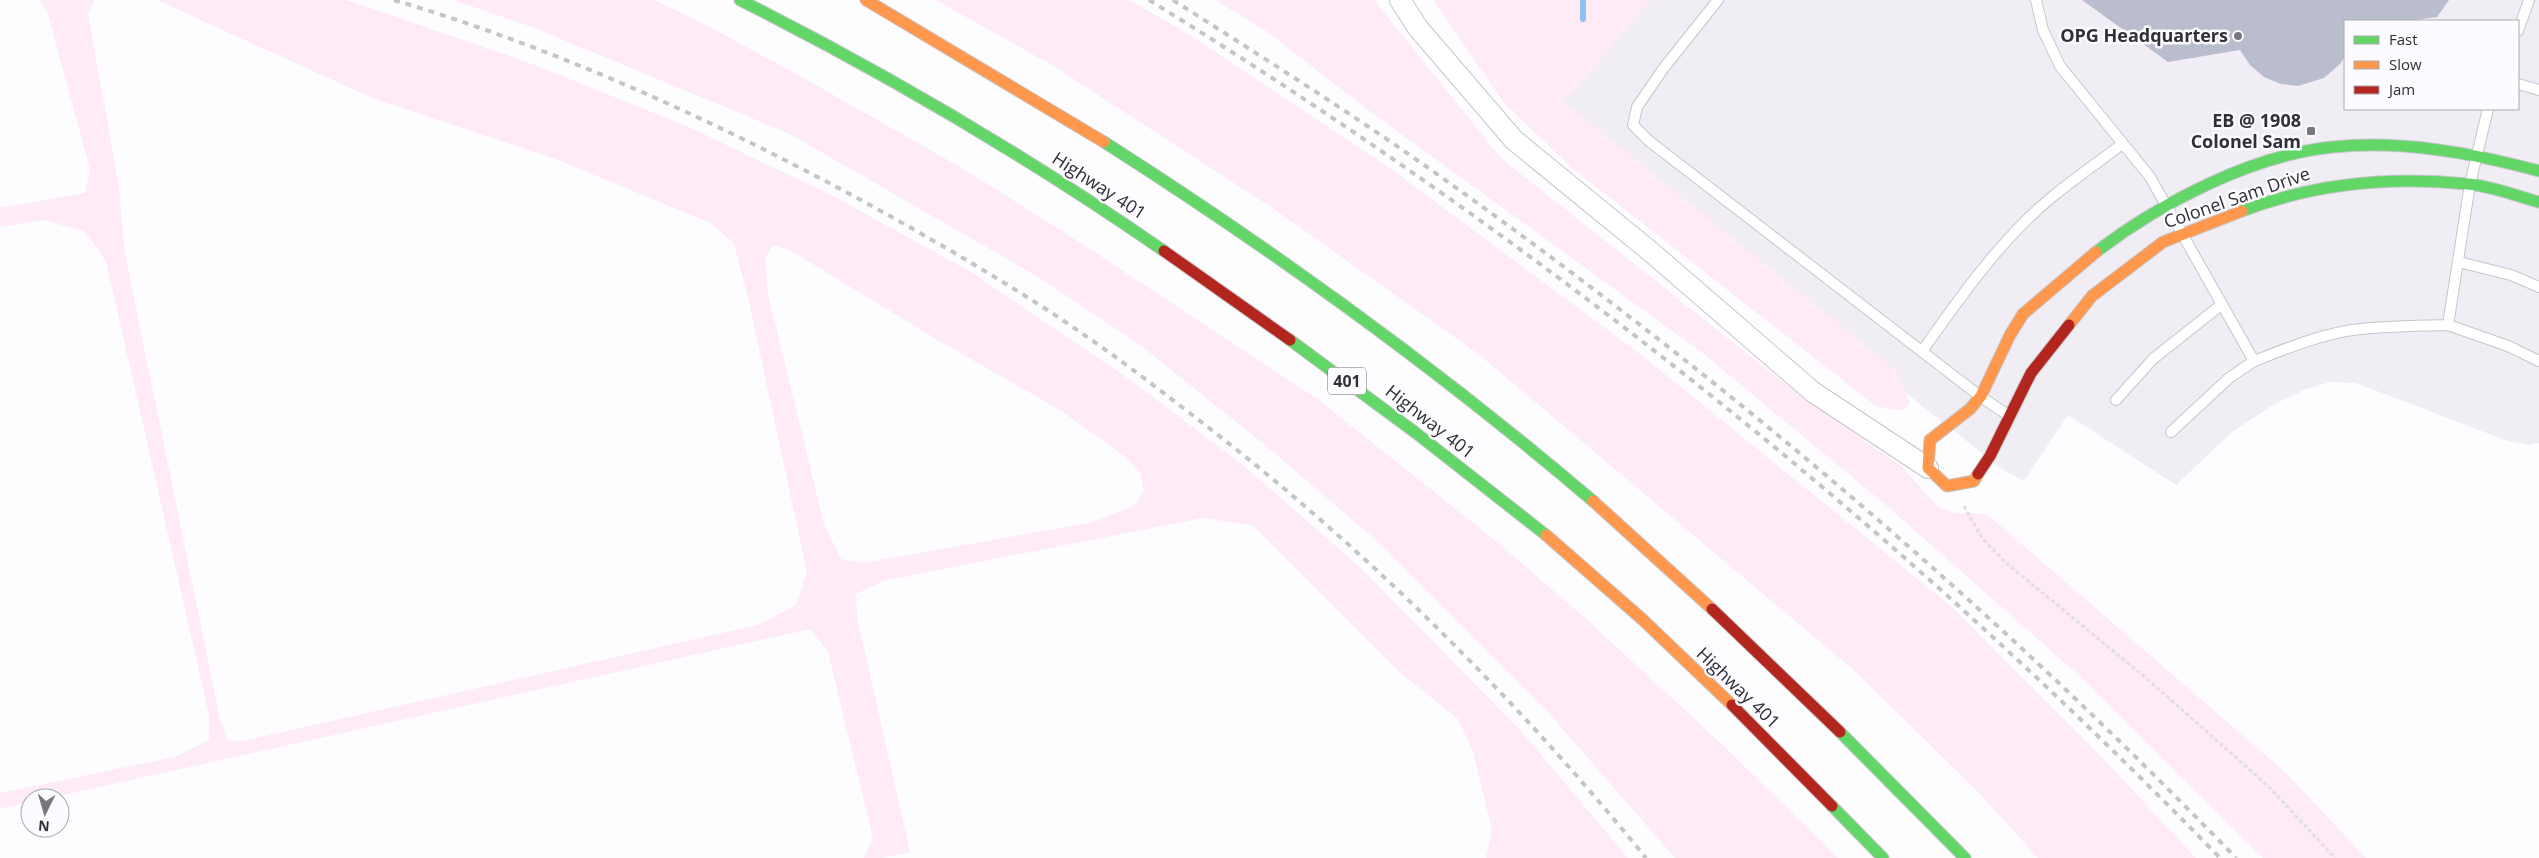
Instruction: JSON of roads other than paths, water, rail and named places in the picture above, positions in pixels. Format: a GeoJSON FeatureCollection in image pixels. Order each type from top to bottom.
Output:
{"type":"FeatureCollection","features":[{"type":"Feature","properties":{"kind":"main road","name":"Highway 401"},"geometry":{"type":"LineString","coordinates":[[740,0],[836,48],[987,134],[1126,224],[1366,394],[1528,521],[1640,618],[1727,700],[1883,858]]}},
{"type":"Feature","properties":{"kind":"main road"},"geometry":{"type":"LineString","coordinates":[[866,0],[976,63],[1127,155],[1348,307],[1463,393],[1560,472],[1755,649],[1965,858]]}},
{"type":"Feature","properties":{"kind":"main road","name":"Colonel Sam Drive"},"geometry":{"type":"LineString","coordinates":[[2539,171],[2477,155],[2438,148],[2367,145],[2312,150],[2268,160],[2165,205],[2096,250],[2019,318],[1981,396],[1964,415],[1945,425],[1930,440],[1928,468],[1947,486],[1974,481],[1990,456],[2031,373],[2092,296],[2163,242],[2251,208],[2325,187],[2381,180],[2470,184],[2539,202]]}},
{"type":"Feature","properties":{"kind":"street"},"geometry":{"type":"LineString","coordinates":[[1400,0],[1418,28],[1514,140],[1651,252],[1813,392],[1928,468]]}},
{"type":"Feature","properties":{"kind":"lane"},"geometry":{"type":"LineString","coordinates":[[1718,0],[1642,99],[1637,107],[1633,126],[1981,396],[2009,415]]}},
{"type":"Feature","properties":{"kind":"lane"},"geometry":{"type":"LineString","coordinates":[[2036,0],[2044,30],[2060,66],[2150,177],[2254,361]]}},
{"type":"Feature","properties":{"kind":"lane"},"geometry":{"type":"LineString","coordinates":[[2519,28],[2529,0]]}},
{"type":"Feature","properties":{"kind":"lane"},"geometry":{"type":"LineString","coordinates":[[2519,84],[2539,90]]}},
{"type":"Feature","properties":{"kind":"lane"},"geometry":{"type":"LineString","coordinates":[[2448,325],[2470,184],[2488,110]]}},
{"type":"Feature","properties":{"kind":"lane"},"geometry":{"type":"LineString","coordinates":[[1923,350],[1965,290],[2000,249],[2051,197],[2122,144]]}},
{"type":"Feature","properties":{"kind":"lane"},"geometry":{"type":"LineString","coordinates":[[2459,262],[2511,275],[2539,287]]}},
{"type":"Feature","properties":{"kind":"lane"},"geometry":{"type":"LineString","coordinates":[[2116,400],[2153,359],[2221,304]]}},
{"type":"Feature","properties":{"kind":"lane"},"geometry":{"type":"LineString","coordinates":[[2172,432],[2229,378],[2254,361],[2301,344],[2350,331],[2397,326],[2448,325],[2508,346],[2539,362]]}},
{"type":"Feature","properties":{"kind":"waterway"},"geometry":{"type":"LineString","coordinates":[[1583,0],[1583,19]]}},
{"type":"Feature","properties":{"kind":"railway"},"geometry":{"type":"LineString","coordinates":[[394,0],[443,15],[540,50],[634,89],[727,131],[913,229],[982,269],[1067,323],[1153,385],[1250,461],[1312,512],[1372,566],[1487,678],[1595,796],[1646,858]]}},
{"type":"Feature","properties":{"kind":"railway"},"geometry":{"type":"LineString","coordinates":[[1149,0],[1294,92],[1436,189],[1575,290],[1711,396],[1844,505],[1973,619],[2098,737],[2220,858]]}},
{"type":"Feature","properties":{"kind":"railway"},"geometry":{"type":"LineString","coordinates":[[1173,0],[1346,112],[1448,182],[1657,338],[1758,419],[1858,502],[2051,676],[2145,766],[2236,858]]}},
{"type":"Feature","properties":{"kind":"place","name":"OPG Headquarters"},"geometry":{"type":"Point","coordinates":[2238,36]}},
{"type":"Feature","properties":{"kind":"place","name":"EB @ 1908 Colonel Sam"},"geometry":{"type":"Point","coordinates":[2311,131]}}]}
